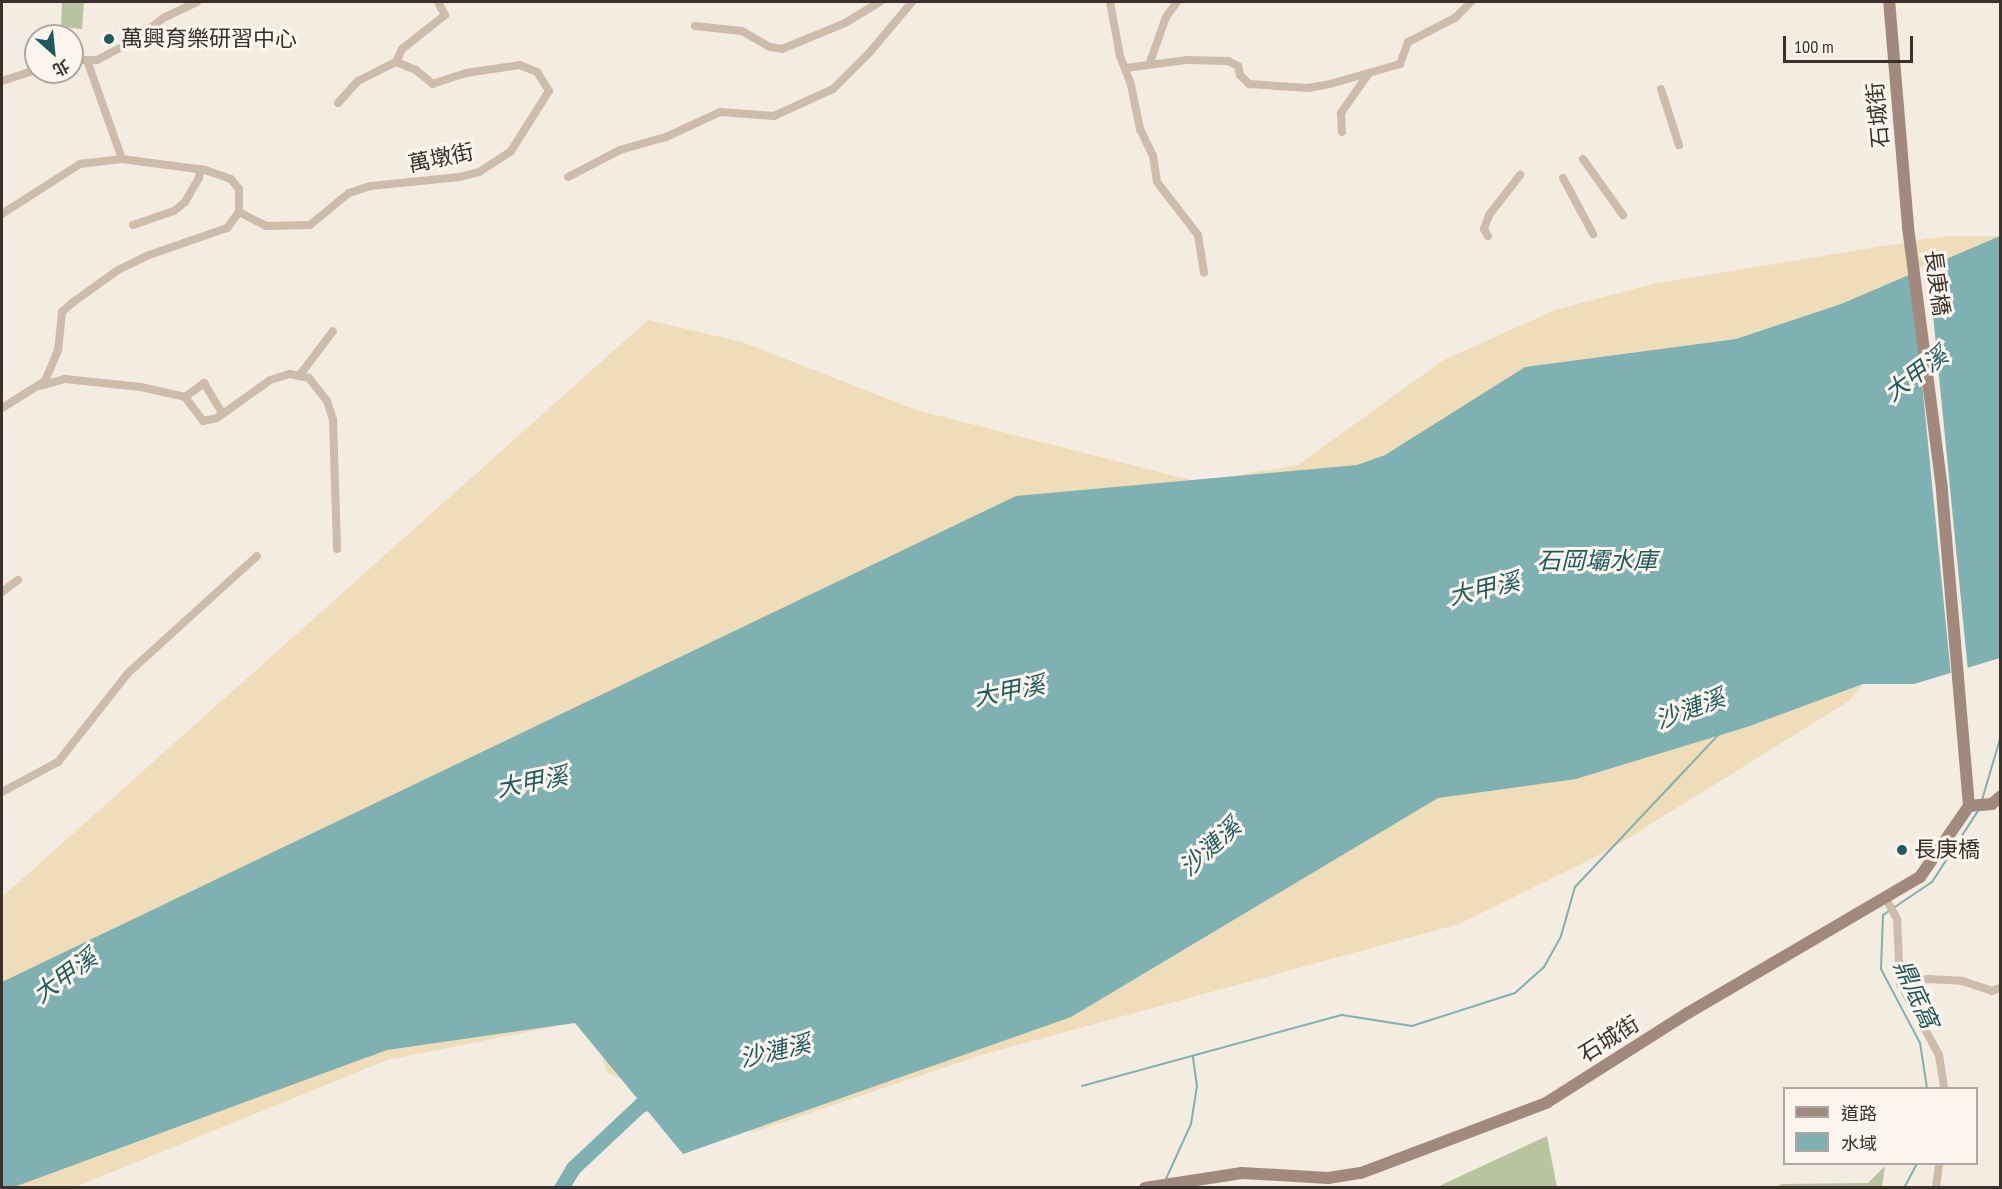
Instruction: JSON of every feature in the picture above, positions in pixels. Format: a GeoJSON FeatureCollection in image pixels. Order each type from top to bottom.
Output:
{"type":"FeatureCollection","features":[{"type":"Feature","properties":{"kind":"street"},"geometry":{"type":"LineString","coordinates":[[122,159],[87,60],[97,60],[135,40],[163,18],[198,2]]}},
{"type":"Feature","properties":{"kind":"street"},"geometry":{"type":"LineString","coordinates":[[338,103],[358,81],[396,62],[402,49],[446,15],[438,2]]}},
{"type":"Feature","properties":{"kind":"street"},"geometry":{"type":"LineString","coordinates":[[695,26],[732,28],[782,49],[845,23],[880,2]]}},
{"type":"Feature","properties":{"kind":"street"},"geometry":{"type":"LineString","coordinates":[[568,177],[620,150],[666,137],[720,112],[774,116],[833,88],[874,48],[912,2]]}},
{"type":"Feature","properties":{"kind":"street"},"geometry":{"type":"LineString","coordinates":[[1110,2],[1120,56],[1126,68],[1157,182],[1198,235],[1204,273]]}},
{"type":"Feature","properties":{"kind":"street"},"geometry":{"type":"LineString","coordinates":[[1149,65],[1166,17],[1178,2]]}},
{"type":"Feature","properties":{"kind":"street"},"geometry":{"type":"LineString","coordinates":[[1126,68],[1187,60],[1228,61],[1238,66],[1240,75],[1249,84],[1308,88],[1403,62],[1408,42],[1455,18],[1472,2]]}},
{"type":"Feature","properties":{"kind":"street","name":"石城街"},"geometry":{"type":"LineString","coordinates":[[1889,2],[1908,226]]}},
{"type":"Feature","properties":{"kind":"street","name":"萬墩街"},"geometry":{"type":"LineString","coordinates":[[239,212],[266,226],[310,225],[349,193],[371,186],[443,181],[478,172],[512,151],[549,91],[537,72],[520,65],[474,72],[433,84],[416,69],[396,62]]}},
{"type":"Feature","properties":{"kind":"street"},"geometry":{"type":"LineString","coordinates":[[1342,132],[1341,113],[1369,73]]}},
{"type":"Feature","properties":{"kind":"street"},"geometry":{"type":"LineString","coordinates":[[2,81],[24,74]]}},
{"type":"Feature","properties":{"kind":"street"},"geometry":{"type":"LineString","coordinates":[[1661,89],[1679,145]]}},
{"type":"Feature","properties":{"kind":"street"},"geometry":{"type":"LineString","coordinates":[[2,214],[80,164],[122,159],[200,169],[231,178],[239,189],[239,212],[227,228],[128,265],[62,312],[54,365],[39,386]]}},
{"type":"Feature","properties":{"kind":"street"},"geometry":{"type":"LineString","coordinates":[[1583,159],[1623,215]]}},
{"type":"Feature","properties":{"kind":"street"},"geometry":{"type":"LineString","coordinates":[[132,225],[174,211],[185,202],[193,193],[200,169]]}},
{"type":"Feature","properties":{"kind":"street"},"geometry":{"type":"LineString","coordinates":[[1488,236],[1484,229],[1489,214],[1520,176]]}},
{"type":"Feature","properties":{"kind":"street"},"geometry":{"type":"LineString","coordinates":[[1563,178],[1593,234]]}},
{"type":"Feature","properties":{"kind":"street","name":"長庚橋"},"geometry":{"type":"LineString","coordinates":[[1908,226],[1942,489],[1969,806]]}},
{"type":"Feature","properties":{"kind":"street"},"geometry":{"type":"LineString","coordinates":[[299,376],[333,331]]}},
{"type":"Feature","properties":{"kind":"street"},"geometry":{"type":"LineString","coordinates":[[2,408],[39,386],[65,379],[141,387],[185,397],[204,421],[222,413],[270,380],[290,374],[309,378],[320,391],[333,420],[336,549]]}},
{"type":"Feature","properties":{"kind":"street"},"geometry":{"type":"LineString","coordinates":[[185,397],[204,383],[222,413]]}},
{"type":"Feature","properties":{"kind":"street"},"geometry":{"type":"LineString","coordinates":[[2,792],[58,762],[128,673],[257,556]]}},
{"type":"Feature","properties":{"kind":"street"},"geometry":{"type":"LineString","coordinates":[[2,592],[18,580]]}},
{"type":"Feature","properties":{"kind":"street"},"geometry":{"type":"LineString","coordinates":[[1969,806],[1996,800]]}},
{"type":"Feature","properties":{"kind":"street","name":"石城街"},"geometry":{"type":"LineString","coordinates":[[1145,1188],[1242,1173],[1328,1178],[1361,1173],[1534,1108],[1688,1013],[1888,902],[1920,877],[1969,806]]}},
{"type":"Feature","properties":{"kind":"street"},"geometry":{"type":"LineString","coordinates":[[1888,902],[1894,914],[1900,983],[1939,1055],[1944,1087]]}},
{"type":"Feature","properties":{"kind":"street"},"geometry":{"type":"LineString","coordinates":[[1900,983],[1928,979],[1962,981],[1992,991],[2001,988]]}},
{"type":"Feature","properties":{"kind":"street"},"geometry":{"type":"LineString","coordinates":[[1936,1188],[1939,1165]]}},
{"type":"Feature","properties":{"kind":"green space"},"geometry":{"type":"Polygon","coordinates":[[[62,2],[84,2],[82,24],[61,24],[62,2]]]}},
{"type":"Feature","properties":{"kind":"green space"},"geometry":{"type":"Polygon","coordinates":[[[1547,1136],[1557,1187],[1437,1187],[1493,1161],[1547,1136]]]}},
{"type":"Feature","properties":{"kind":"green space"},"geometry":{"type":"Polygon","coordinates":[[[1885,1166],[1882,1187],[1773,1187],[1783,1184],[1868,1183],[1885,1166]]]}},
{"type":"Feature","properties":{"kind":"sand"},"geometry":{"type":"Polygon","coordinates":[[[1945,236],[2000,236],[1841,304],[1736,339],[1525,367],[1385,455],[1357,465],[1750,726],[1863,684],[1849,701],[1609,850],[1459,924],[981,1055],[754,1132],[607,1073],[591,1019],[387,1060],[75,1187],[2,1188],[2,897],[648,320],[742,342],[916,410],[1198,482],[1298,465],[1442,361],[1555,310],[1653,284],[1945,236]]]}},
{"type":"Feature","properties":{"kind":"water"},"geometry":{"type":"Polygon","coordinates":[[[2000,236],[2000,658],[1914,684],[1863,684],[1750,726],[1576,779],[1438,798],[1071,1017],[683,1154],[575,1023],[387,1050],[14,1187],[2,1188],[2,982],[1016,496],[1357,465],[1385,455],[1525,367],[1736,339],[1841,304],[2000,236]]]}},
{"type":"Feature","properties":{"kind":"pier"},"geometry":{"type":"Polygon","coordinates":[[[1928,264],[1968,671],[1951,676],[1911,271],[1928,264]]]}},
{"type":"Feature","properties":{"kind":"waterway"},"geometry":{"type":"LineString","coordinates":[[1082,1086],[1342,1015],[1412,1026],[1515,993],[1544,967],[1561,936],[1575,887],[1718,735]]}},
{"type":"Feature","properties":{"kind":"waterway","name":"鼎底窩"},"geometry":{"type":"LineString","coordinates":[[1982,800],[2000,739]]}},
{"type":"Feature","properties":{"kind":"waterway","name":"鼎底窩"},"geometry":{"type":"LineString","coordinates":[[1927,1087],[1920,1043],[1881,969],[1883,915],[1932,882],[1978,811]]}},
{"type":"Feature","properties":{"kind":"waterway"},"geometry":{"type":"LineString","coordinates":[[1166,1179],[1191,1124],[1197,1086],[1193,1056]]}},
{"type":"Feature","properties":{"kind":"waterway","name":"沙漣溪"},"geometry":{"type":"LineString","coordinates":[[561,1188],[573,1168],[640,1105],[659,1100]]}},
{"type":"Feature","properties":{"kind":"waterway","name":"鼎底窩"},"geometry":{"type":"LineString","coordinates":[[1904,1188],[1916,1165]]}},
{"type":"Feature","properties":{"kind":"place","name":"萬興育樂研習中心"},"geometry":{"type":"Point","coordinates":[109,39]}},
{"type":"Feature","properties":{"kind":"place","name":"長庚橋"},"geometry":{"type":"Point","coordinates":[1902,850]}},
{"type":"Feature","properties":{"kind":"water label","name":"大甲溪"},"geometry":{"type":"Point","coordinates":[1916,374]}},
{"type":"Feature","properties":{"kind":"water label","name":"石岡壩水庫"},"geometry":{"type":"Point","coordinates":[1597,561]}},
{"type":"Feature","properties":{"kind":"water label","name":"大甲溪"},"geometry":{"type":"Point","coordinates":[1484,589]}},
{"type":"Feature","properties":{"kind":"water label","name":"大甲溪"},"geometry":{"type":"Point","coordinates":[1009,691]}},
{"type":"Feature","properties":{"kind":"water label","name":"大甲溪"},"geometry":{"type":"Point","coordinates":[532,782]}},
{"type":"Feature","properties":{"kind":"water label","name":"大甲溪"},"geometry":{"type":"Point","coordinates":[65,976]}}]}
